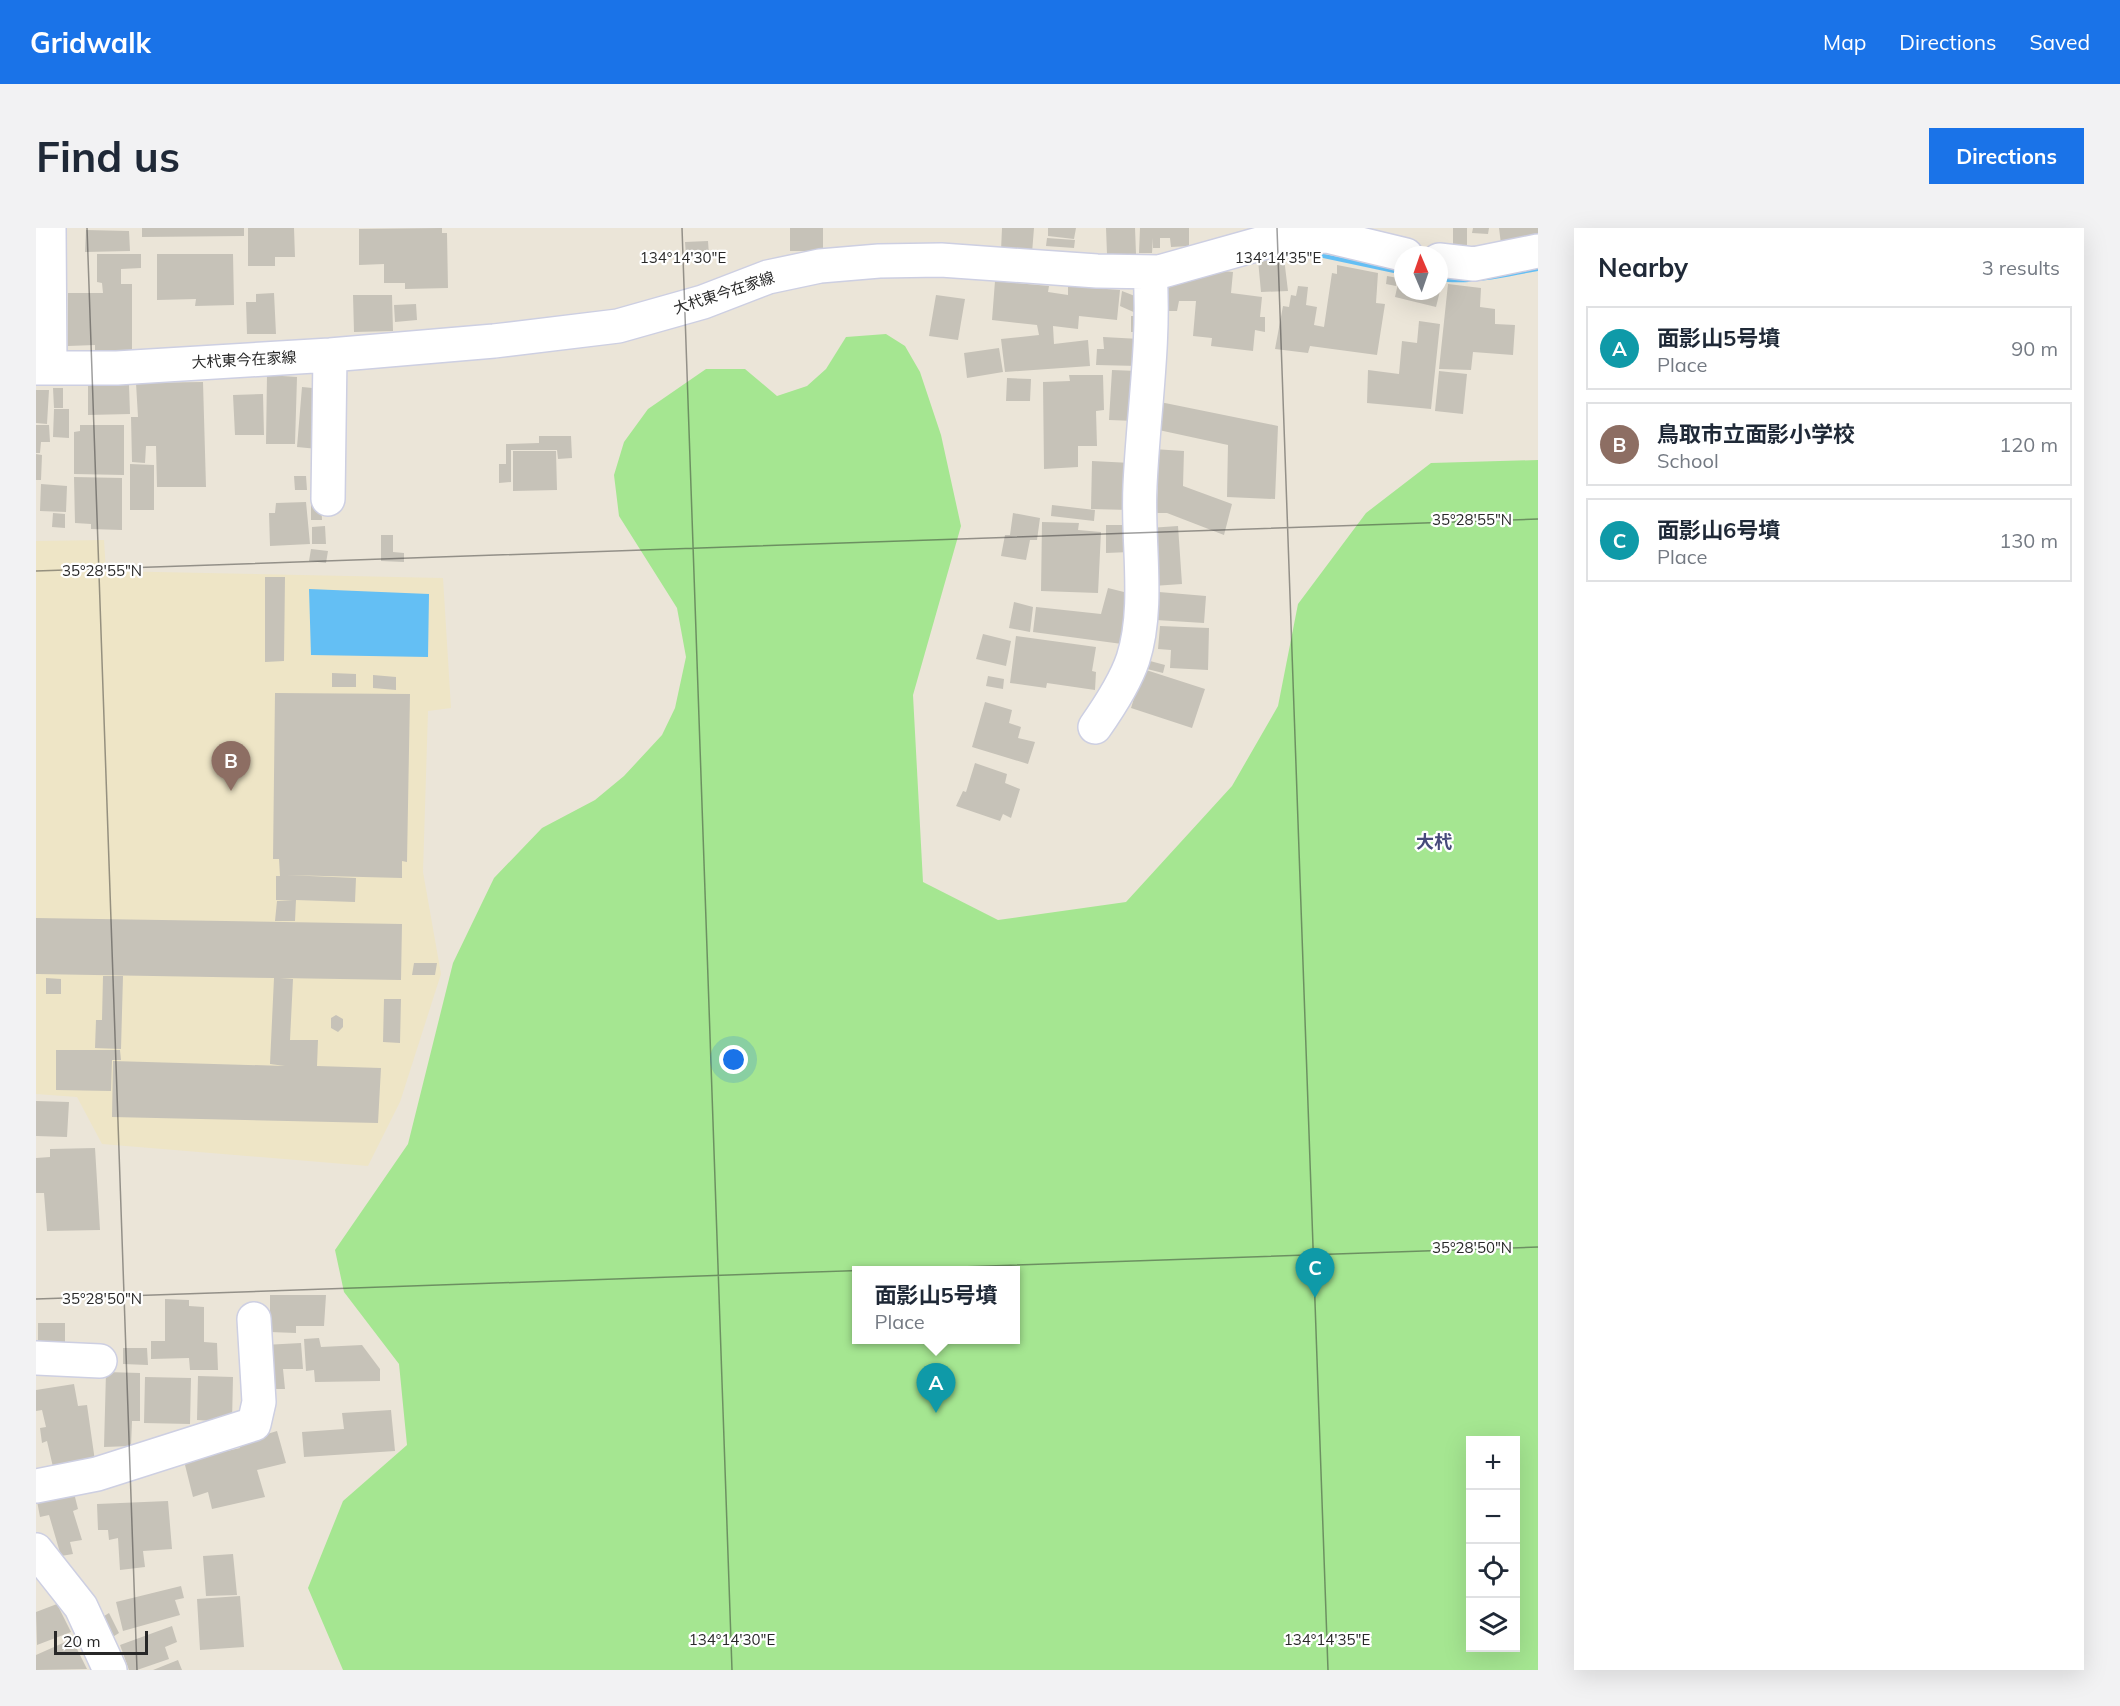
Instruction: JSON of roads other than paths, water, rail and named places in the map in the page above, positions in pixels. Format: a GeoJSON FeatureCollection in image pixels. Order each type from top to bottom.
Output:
{"type":"FeatureCollection","features":[{"type":"Feature","properties":{"kind":"street"},"geometry":{"type":"LineString","coordinates":[[43,368],[49,228]]}},
{"type":"Feature","properties":{"kind":"street","name":"大杙東今在家線"},"geometry":{"type":"LineString","coordinates":[[43,368],[117,368],[330,355],[494,341],[618,326],[703,302],[768,277],[820,266],[879,261],[941,260],[1159,272],[1266,234],[1284,237],[1327,236],[1394,252]]}},
{"type":"Feature","properties":{"kind":"street"},"geometry":{"type":"LineString","coordinates":[[1448,261],[1474,264],[1538,251]]}},
{"type":"Feature","properties":{"kind":"street"},"geometry":{"type":"LineString","coordinates":[[1095,727],[1111,704],[1133,660],[1141,617],[1140,488],[1148,364],[1150,272]]}},
{"type":"Feature","properties":{"kind":"street"},"geometry":{"type":"LineString","coordinates":[[328,499],[330,355]]}},
{"type":"Feature","properties":{"kind":"street"},"geometry":{"type":"LineString","coordinates":[[36,1486],[97,1474],[254,1424],[259,1402],[254,1319]]}},
{"type":"Feature","properties":{"kind":"street"},"geometry":{"type":"LineString","coordinates":[[36,1358],[100,1361]]}},
{"type":"Feature","properties":{"kind":"street"},"geometry":{"type":"LineString","coordinates":[[36,1550],[81,1607],[110,1670]]}},
{"type":"Feature","properties":{"kind":"water"},"geometry":{"type":"Polygon","coordinates":[[[1287,250],[1324,254],[1394,268],[1394,273],[1323,258],[1286,256],[1287,250]]]}},
{"type":"Feature","properties":{"kind":"water"},"geometry":{"type":"Polygon","coordinates":[[[1538,267],[1538,271],[1488,280],[1448,282],[1448,275],[1538,267]]]}},
{"type":"Feature","properties":{"kind":"water"},"geometry":{"type":"Polygon","coordinates":[[[309,589],[429,594],[428,657],[311,655],[309,589]]]}},
{"type":"Feature","properties":{"kind":"place","name":"鳥取市立面影小学校"},"geometry":{"type":"Point","coordinates":[231,791]}},
{"type":"Feature","properties":{"kind":"place","name":"面影山6号墳"},"geometry":{"type":"Point","coordinates":[1315,1298]}},
{"type":"Feature","properties":{"kind":"place","name":"面影山5号墳"},"geometry":{"type":"Point","coordinates":[936,1413]}},
{"type":"Feature","properties":{"kind":"district","name":"大杙"},"geometry":{"type":"Point","coordinates":[1434,842]}}]}
